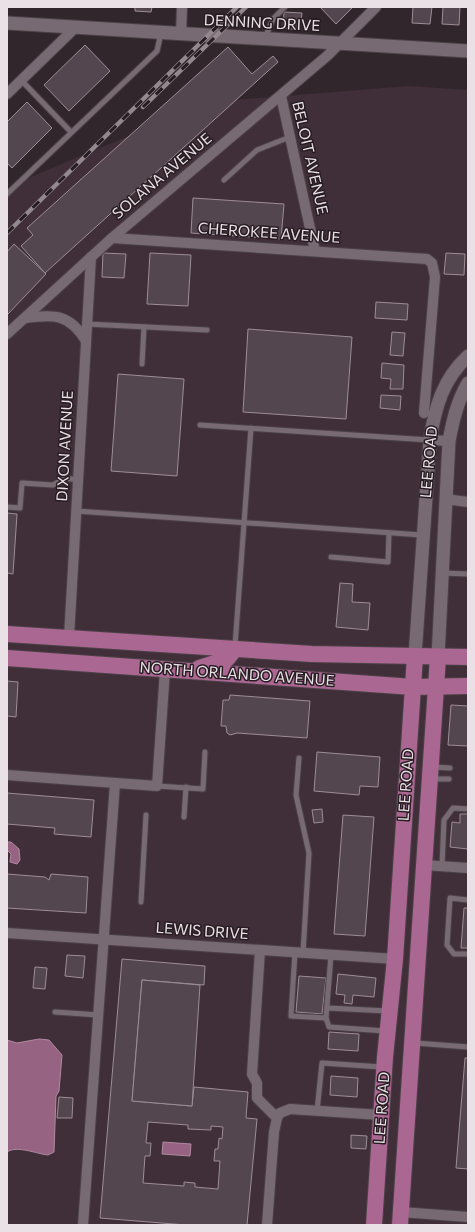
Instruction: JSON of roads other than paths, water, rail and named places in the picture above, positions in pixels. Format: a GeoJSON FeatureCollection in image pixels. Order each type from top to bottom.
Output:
{"type":"FeatureCollection","features":[{"type":"Feature","properties":{"kind":"main road","name":"NORTH ORLANDO AVENUE"},"geometry":{"type":"LineString","coordinates":[[7,634],[312,654],[468,657]]}},
{"type":"Feature","properties":{"kind":"main road"},"geometry":{"type":"LineString","coordinates":[[188,671],[215,664],[227,659],[235,649]]}},
{"type":"Feature","properties":{"kind":"main road","name":"LEE ROAD"},"geometry":{"type":"LineString","coordinates":[[374,1225],[381,1115],[377,1066],[388,1031],[395,959],[415,656]]}},
{"type":"Feature","properties":{"kind":"main road","name":"LEE ROAD"},"geometry":{"type":"LineString","coordinates":[[400,1218],[414,993],[438,657]]}},
{"type":"Feature","properties":{"kind":"main road","name":"NORTH ORLANDO AVENUE"},"geometry":{"type":"LineString","coordinates":[[7,658],[413,687],[436,688],[468,686]]}},
{"type":"Feature","properties":{"kind":"main road"},"geometry":{"type":"LineString","coordinates":[[395,959],[407,972],[414,993]]}},
{"type":"Feature","properties":{"kind":"street"},"geometry":{"type":"LineString","coordinates":[[181,35],[182,7]]}},
{"type":"Feature","properties":{"kind":"street","name":"SOLANA AVENUE"},"geometry":{"type":"LineString","coordinates":[[7,334],[90,257],[281,96],[340,44],[376,7]]}},
{"type":"Feature","properties":{"kind":"street","name":"DENNING DRIVE"},"geometry":{"type":"LineString","coordinates":[[7,23],[77,26],[161,34],[468,51]]}},
{"type":"Feature","properties":{"kind":"street"},"geometry":{"type":"LineString","coordinates":[[7,94],[77,26]]}},
{"type":"Feature","properties":{"kind":"street","name":"BELOIT AVENUE"},"geometry":{"type":"LineString","coordinates":[[281,96],[315,251]]}},
{"type":"Feature","properties":{"kind":"street","name":"CHEROKEE AVENUE"},"geometry":{"type":"LineString","coordinates":[[112,238],[423,258],[432,263],[435,277],[424,413]]}},
{"type":"Feature","properties":{"kind":"street","name":"DIXON AVENUE"},"geometry":{"type":"LineString","coordinates":[[69,637],[90,257]]}},
{"type":"Feature","properties":{"kind":"street"},"geometry":{"type":"LineString","coordinates":[[25,318],[44,315],[60,316],[79,330],[86,341]]}},
{"type":"Feature","properties":{"kind":"street","name":"LEE ROAD"},"geometry":{"type":"LineString","coordinates":[[415,656],[430,440],[434,414],[439,397],[450,377],[468,356]]}},
{"type":"Feature","properties":{"kind":"street","name":"LEE ROAD"},"geometry":{"type":"LineString","coordinates":[[438,657],[449,441],[454,415],[460,398],[468,383]]}},
{"type":"Feature","properties":{"kind":"street"},"geometry":{"type":"LineString","coordinates":[[430,440],[449,441]]}},
{"type":"Feature","properties":{"kind":"street"},"geometry":{"type":"LineString","coordinates":[[445,500],[468,502]]}},
{"type":"Feature","properties":{"kind":"street"},"geometry":{"type":"LineString","coordinates":[[7,775],[157,786],[165,670]]}},
{"type":"Feature","properties":{"kind":"street"},"geometry":{"type":"LineString","coordinates":[[84,1225],[115,783]]}},
{"type":"Feature","properties":{"kind":"street"},"geometry":{"type":"LineString","coordinates":[[424,865],[468,868]]}},
{"type":"Feature","properties":{"kind":"street","name":"LEWIS DRIVE"},"geometry":{"type":"LineString","coordinates":[[7,933],[395,959]]}},
{"type":"Feature","properties":{"kind":"street"},"geometry":{"type":"LineString","coordinates":[[260,950],[252,1074],[257,1083],[257,1098],[277,1118]]}},
{"type":"Feature","properties":{"kind":"street"},"geometry":{"type":"LineString","coordinates":[[267,1225],[274,1132],[277,1118],[280,1113],[290,1110],[381,1115]]}},
{"type":"Feature","properties":{"kind":"street"},"geometry":{"type":"LineString","coordinates":[[400,1218],[468,1217]]}},
{"type":"Feature","properties":{"kind":"lane"},"geometry":{"type":"LineString","coordinates":[[265,39],[273,19],[285,7]]}},
{"type":"Feature","properties":{"kind":"lane"},"geometry":{"type":"LineString","coordinates":[[7,194],[157,51],[161,34]]}},
{"type":"Feature","properties":{"kind":"lane"},"geometry":{"type":"LineString","coordinates":[[21,80],[71,132]]}},
{"type":"Feature","properties":{"kind":"lane"},"geometry":{"type":"LineString","coordinates":[[224,180],[257,150],[290,138]]}},
{"type":"Feature","properties":{"kind":"lane"},"geometry":{"type":"LineString","coordinates":[[87,324],[207,330]]}},
{"type":"Feature","properties":{"kind":"lane"},"geometry":{"type":"LineString","coordinates":[[142,364],[144,326]]}},
{"type":"Feature","properties":{"kind":"lane"},"geometry":{"type":"LineString","coordinates":[[200,425],[430,440]]}},
{"type":"Feature","properties":{"kind":"lane"},"geometry":{"type":"LineString","coordinates":[[235,649],[251,428]]}},
{"type":"Feature","properties":{"kind":"lane"},"geometry":{"type":"LineString","coordinates":[[7,507],[20,508],[22,483],[53,485],[65,478],[78,480]]}},
{"type":"Feature","properties":{"kind":"lane"},"geometry":{"type":"LineString","coordinates":[[76,511],[423,535]]}},
{"type":"Feature","properties":{"kind":"lane"},"geometry":{"type":"LineString","coordinates":[[331,557],[388,562],[389,533]]}},
{"type":"Feature","properties":{"kind":"lane"},"geometry":{"type":"LineString","coordinates":[[442,573],[468,574]]}},
{"type":"Feature","properties":{"kind":"lane"},"geometry":{"type":"LineString","coordinates":[[157,786],[203,789],[205,752]]}},
{"type":"Feature","properties":{"kind":"lane"},"geometry":{"type":"LineString","coordinates":[[299,758],[296,795],[309,853],[291,1016],[326,1018]]}},
{"type":"Feature","properties":{"kind":"lane"},"geometry":{"type":"LineString","coordinates":[[430,773],[450,768]]}},
{"type":"Feature","properties":{"kind":"lane"},"geometry":{"type":"LineString","coordinates":[[430,773],[449,779]]}},
{"type":"Feature","properties":{"kind":"lane"},"geometry":{"type":"LineString","coordinates":[[184,817],[186,787]]}},
{"type":"Feature","properties":{"kind":"lane"},"geometry":{"type":"LineString","coordinates":[[442,866],[444,820],[453,808],[468,809]]}},
{"type":"Feature","properties":{"kind":"lane"},"geometry":{"type":"LineString","coordinates":[[141,902],[146,815]]}},
{"type":"Feature","properties":{"kind":"lane"},"geometry":{"type":"LineString","coordinates":[[468,900],[450,898],[447,945],[454,954],[468,954]]}},
{"type":"Feature","properties":{"kind":"lane"},"geometry":{"type":"LineString","coordinates":[[331,955],[326,1018],[329,1027],[388,1031]]}},
{"type":"Feature","properties":{"kind":"lane"},"geometry":{"type":"LineString","coordinates":[[327,1008],[390,1011]]}},
{"type":"Feature","properties":{"kind":"lane"},"geometry":{"type":"LineString","coordinates":[[55,1012],[99,1015]]}},
{"type":"Feature","properties":{"kind":"lane"},"geometry":{"type":"LineString","coordinates":[[412,1042],[468,1047]]}},
{"type":"Feature","properties":{"kind":"lane"},"geometry":{"type":"LineString","coordinates":[[317,1111],[322,1064],[377,1066]]}},
{"type":"Feature","properties":{"kind":"railway"},"geometry":{"type":"LineString","coordinates":[[7,233],[237,7]]}},
{"type":"Feature","properties":{"kind":"railway"},"geometry":{"type":"LineString","coordinates":[[143,107],[246,7]]}}]}
